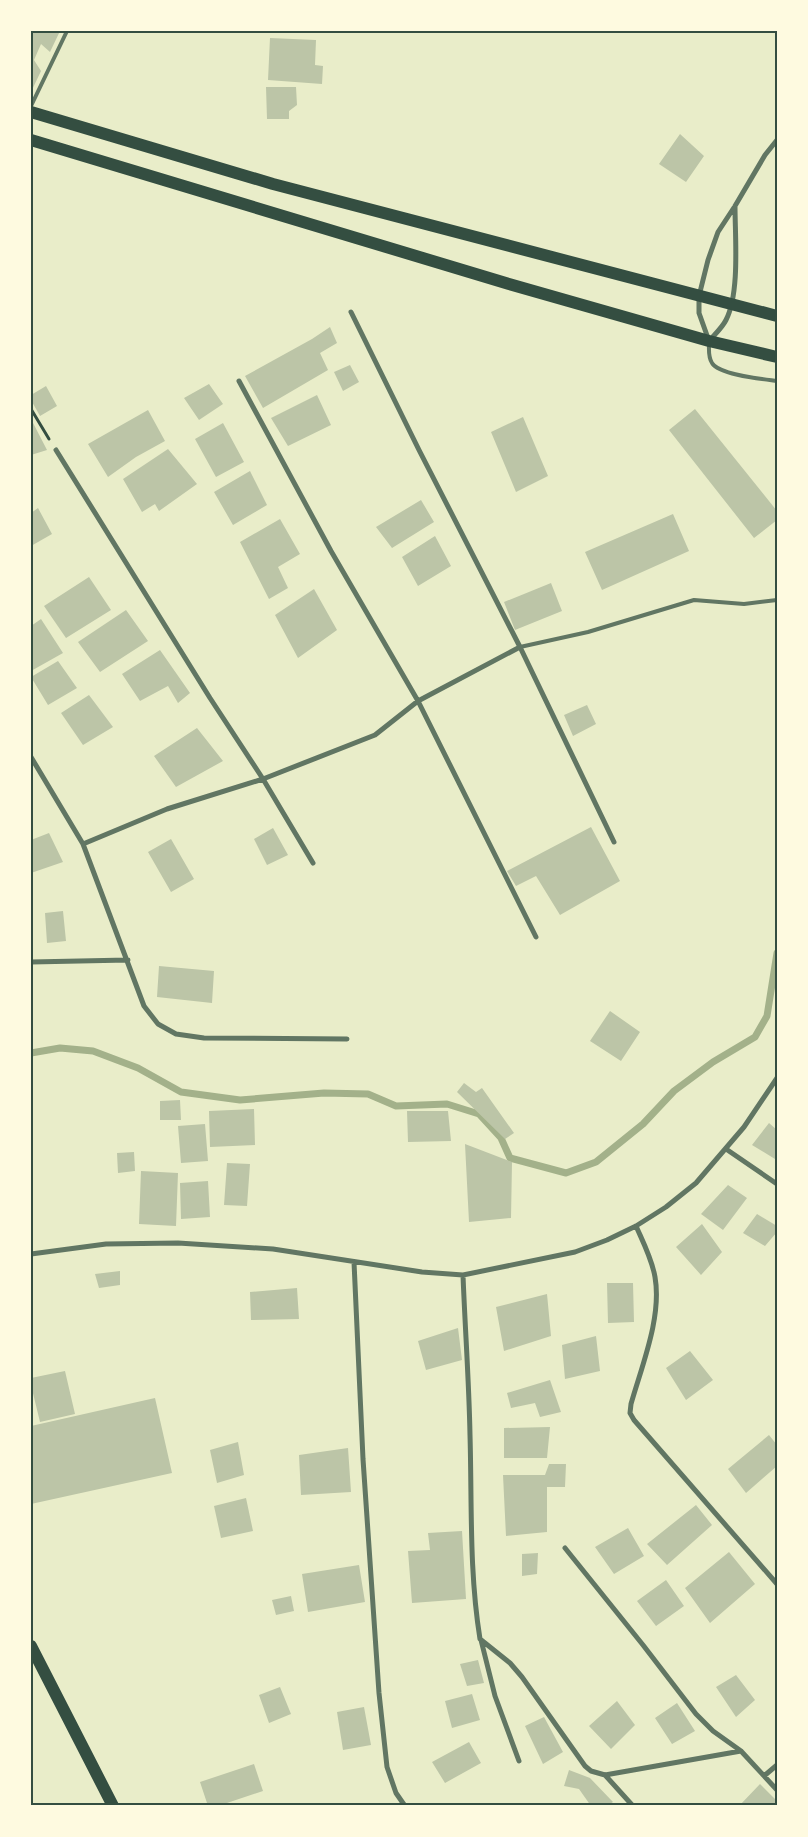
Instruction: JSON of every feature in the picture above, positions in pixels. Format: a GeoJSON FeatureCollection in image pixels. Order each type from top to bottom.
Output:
{"type":"FeatureCollection","features":[{"type":"Feature","properties":{"kind":"main road"},"geometry":{"type":"LineString","coordinates":[[31,112],[273,184],[777,316]]}},
{"type":"Feature","properties":{"kind":"main road"},"geometry":{"type":"LineString","coordinates":[[31,140],[490,279],[709,341],[777,357]]}},
{"type":"Feature","properties":{"kind":"main road"},"geometry":{"type":"LineString","coordinates":[[31,1646],[113,1806]]}},
{"type":"Feature","properties":{"kind":"street"},"geometry":{"type":"LineString","coordinates":[[735,206],[735,278],[732,305],[727,319],[720,330],[709,341],[699,313],[699,296],[708,260],[718,232],[765,155],[777,140]]}},
{"type":"Feature","properties":{"kind":"street"},"geometry":{"type":"LineString","coordinates":[[352,312],[419,450],[520,647],[614,842]]}},
{"type":"Feature","properties":{"kind":"street"},"geometry":{"type":"LineString","coordinates":[[239,381],[331,551],[418,701],[536,937]]}},
{"type":"Feature","properties":{"kind":"street"},"geometry":{"type":"LineString","coordinates":[[56,450],[210,698],[263,779],[313,863]]}},
{"type":"Feature","properties":{"kind":"street"},"geometry":{"type":"LineString","coordinates":[[83,844],[167,809],[263,779],[375,735],[418,701],[520,647]]}},
{"type":"Feature","properties":{"kind":"street"},"geometry":{"type":"LineString","coordinates":[[31,757],[83,844],[144,1006],[158,1024],[176,1034],[204,1038],[346,1039]]}},
{"type":"Feature","properties":{"kind":"street"},"geometry":{"type":"LineString","coordinates":[[31,962],[128,960]]}},
{"type":"Feature","properties":{"kind":"street"},"geometry":{"type":"LineString","coordinates":[[31,1254],[106,1244],[178,1243],[273,1249],[422,1272],[463,1275],[575,1252],[607,1240],[636,1226],[666,1207],[696,1183],[744,1127],[777,1078]]}},
{"type":"Feature","properties":{"kind":"street"},"geometry":{"type":"LineString","coordinates":[[726,1149],[777,1184]]}},
{"type":"Feature","properties":{"kind":"street"},"geometry":{"type":"LineString","coordinates":[[636,1226],[648,1253],[655,1276],[657,1299],[656,1315],[631,1404],[632,1416],[777,1584]]}},
{"type":"Feature","properties":{"kind":"street"},"geometry":{"type":"LineString","coordinates":[[354,1262],[363,1459],[379,1694],[387,1767],[396,1793],[405,1806]]}},
{"type":"Feature","properties":{"kind":"street"},"geometry":{"type":"LineString","coordinates":[[463,1275],[470,1433],[471,1554],[474,1603],[480,1640],[495,1696],[520,1760]]}},
{"type":"Feature","properties":{"kind":"street"},"geometry":{"type":"LineString","coordinates":[[565,1548],[696,1714],[713,1731],[741,1752],[777,1790]]}},
{"type":"Feature","properties":{"kind":"street"},"geometry":{"type":"LineString","coordinates":[[480,1640],[510,1663],[522,1676],[588,1769],[605,1775],[633,1806]]}},
{"type":"Feature","properties":{"kind":"street"},"geometry":{"type":"LineString","coordinates":[[605,1775],[741,1752]]}},
{"type":"Feature","properties":{"kind":"street"},"geometry":{"type":"LineString","coordinates":[[764,1776],[777,1764]]}},
{"type":"Feature","properties":{"kind":"lane"},"geometry":{"type":"LineString","coordinates":[[31,106],[67,31]]}},
{"type":"Feature","properties":{"kind":"lane"},"geometry":{"type":"LineString","coordinates":[[709,341],[709,355],[713,364],[722,370],[777,382]]}},
{"type":"Feature","properties":{"kind":"lane"},"geometry":{"type":"LineString","coordinates":[[520,647],[588,632],[694,600],[744,604],[777,600]]}},
{"type":"Feature","properties":{"kind":"path"},"geometry":{"type":"LineString","coordinates":[[31,409],[56,450]]}},
{"type":"Feature","properties":{"kind":"building"},"geometry":{"type":"Polygon","coordinates":[[[31,31],[60,31],[50,52],[41,44],[34,60],[41,71],[31,92],[31,31]]]}},
{"type":"Feature","properties":{"kind":"building"},"geometry":{"type":"Polygon","coordinates":[[[270,38],[316,40],[315,65],[323,66],[322,84],[268,80],[270,38]]]}},
{"type":"Feature","properties":{"kind":"building"},"geometry":{"type":"Polygon","coordinates":[[[266,87],[296,87],[297,105],[289,111],[289,119],[267,119],[266,87]]]}},
{"type":"Feature","properties":{"kind":"building"},"geometry":{"type":"Polygon","coordinates":[[[680,134],[704,156],[686,182],[659,164],[680,134]]]}},
{"type":"Feature","properties":{"kind":"building"},"geometry":{"type":"Polygon","coordinates":[[[330,327],[337,343],[320,353],[328,370],[263,408],[245,376],[330,327]]]}},
{"type":"Feature","properties":{"kind":"building"},"geometry":{"type":"Polygon","coordinates":[[[350,365],[359,382],[343,391],[334,372],[350,365]]]}},
{"type":"Feature","properties":{"kind":"building"},"geometry":{"type":"Polygon","coordinates":[[[209,384],[223,404],[199,420],[184,398],[209,384]]]}},
{"type":"Feature","properties":{"kind":"building"},"geometry":{"type":"Polygon","coordinates":[[[46,386],[57,406],[40,416],[31,400],[31,395],[46,386]]]}},
{"type":"Feature","properties":{"kind":"building"},"geometry":{"type":"Polygon","coordinates":[[[317,395],[331,425],[288,446],[271,418],[317,395]]]}},
{"type":"Feature","properties":{"kind":"building"},"geometry":{"type":"Polygon","coordinates":[[[695,409],[777,511],[777,520],[754,538],[669,430],[695,409]]]}},
{"type":"Feature","properties":{"kind":"building"},"geometry":{"type":"Polygon","coordinates":[[[148,410],[165,441],[136,457],[108,477],[88,444],[148,410]]]}},
{"type":"Feature","properties":{"kind":"building"},"geometry":{"type":"Polygon","coordinates":[[[523,417],[548,476],[516,492],[491,432],[523,417]]]}},
{"type":"Feature","properties":{"kind":"building"},"geometry":{"type":"Polygon","coordinates":[[[31,419],[47,450],[31,455],[31,419]]]}},
{"type":"Feature","properties":{"kind":"building"},"geometry":{"type":"Polygon","coordinates":[[[223,423],[244,462],[216,477],[195,439],[223,423]]]}},
{"type":"Feature","properties":{"kind":"building"},"geometry":{"type":"Polygon","coordinates":[[[168,449],[197,484],[159,511],[155,504],[142,512],[123,479],[168,449]]]}},
{"type":"Feature","properties":{"kind":"building"},"geometry":{"type":"Polygon","coordinates":[[[250,471],[267,505],[233,525],[214,492],[250,471]]]}},
{"type":"Feature","properties":{"kind":"building"},"geometry":{"type":"Polygon","coordinates":[[[421,500],[434,522],[392,548],[376,527],[421,500]]]}},
{"type":"Feature","properties":{"kind":"building"},"geometry":{"type":"Polygon","coordinates":[[[38,508],[52,534],[31,546],[31,513],[38,508]]]}},
{"type":"Feature","properties":{"kind":"building"},"geometry":{"type":"Polygon","coordinates":[[[673,514],[689,551],[602,590],[585,552],[673,514]]]}},
{"type":"Feature","properties":{"kind":"building"},"geometry":{"type":"Polygon","coordinates":[[[280,519],[300,554],[278,567],[288,588],[269,599],[240,542],[280,519]]]}},
{"type":"Feature","properties":{"kind":"building"},"geometry":{"type":"Polygon","coordinates":[[[435,536],[451,566],[418,586],[402,557],[435,536]]]}},
{"type":"Feature","properties":{"kind":"building"},"geometry":{"type":"Polygon","coordinates":[[[89,577],[111,610],[66,638],[44,606],[89,577]]]}},
{"type":"Feature","properties":{"kind":"building"},"geometry":{"type":"Polygon","coordinates":[[[551,583],[562,611],[515,630],[504,602],[551,583]]]}},
{"type":"Feature","properties":{"kind":"building"},"geometry":{"type":"Polygon","coordinates":[[[314,589],[337,630],[298,658],[275,615],[314,589]]]}},
{"type":"Feature","properties":{"kind":"building"},"geometry":{"type":"Polygon","coordinates":[[[126,610],[148,641],[100,672],[78,642],[126,610]]]}},
{"type":"Feature","properties":{"kind":"building"},"geometry":{"type":"Polygon","coordinates":[[[41,619],[63,653],[31,671],[31,626],[41,619]]]}},
{"type":"Feature","properties":{"kind":"building"},"geometry":{"type":"Polygon","coordinates":[[[160,650],[190,693],[178,703],[168,686],[140,701],[122,674],[160,650]]]}},
{"type":"Feature","properties":{"kind":"building"},"geometry":{"type":"Polygon","coordinates":[[[58,661],[77,688],[48,705],[31,677],[58,661]]]}},
{"type":"Feature","properties":{"kind":"building"},"geometry":{"type":"Polygon","coordinates":[[[89,695],[113,727],[83,745],[61,713],[89,695]]]}},
{"type":"Feature","properties":{"kind":"building"},"geometry":{"type":"Polygon","coordinates":[[[587,705],[596,724],[573,736],[564,715],[587,705]]]}},
{"type":"Feature","properties":{"kind":"building"},"geometry":{"type":"Polygon","coordinates":[[[197,728],[223,761],[176,787],[154,756],[197,728]]]}},
{"type":"Feature","properties":{"kind":"building"},"geometry":{"type":"Polygon","coordinates":[[[591,827],[620,881],[560,915],[536,876],[516,886],[507,871],[591,827]]]}},
{"type":"Feature","properties":{"kind":"building"},"geometry":{"type":"Polygon","coordinates":[[[273,828],[288,855],[267,865],[254,839],[273,828]]]}},
{"type":"Feature","properties":{"kind":"building"},"geometry":{"type":"Polygon","coordinates":[[[49,833],[63,862],[31,873],[31,840],[49,833]]]}},
{"type":"Feature","properties":{"kind":"building"},"geometry":{"type":"Polygon","coordinates":[[[171,839],[194,879],[171,892],[148,852],[171,839]]]}},
{"type":"Feature","properties":{"kind":"building"},"geometry":{"type":"Polygon","coordinates":[[[63,911],[66,941],[47,943],[45,913],[63,911]]]}},
{"type":"Feature","properties":{"kind":"building"},"geometry":{"type":"Polygon","coordinates":[[[159,966],[214,971],[212,1003],[157,997],[159,966]]]}},
{"type":"Feature","properties":{"kind":"building"},"geometry":{"type":"Polygon","coordinates":[[[610,1011],[640,1032],[621,1061],[590,1041],[610,1011]]]}},
{"type":"Feature","properties":{"kind":"building"},"geometry":{"type":"Polygon","coordinates":[[[464,1083],[476,1092],[482,1088],[514,1133],[505,1139],[457,1092],[464,1083]]]}},
{"type":"Feature","properties":{"kind":"building"},"geometry":{"type":"Polygon","coordinates":[[[180,1100],[181,1120],[160,1120],[160,1101],[180,1100]]]}},
{"type":"Feature","properties":{"kind":"building"},"geometry":{"type":"Polygon","coordinates":[[[254,1109],[255,1145],[210,1147],[209,1111],[254,1109]]]}},
{"type":"Feature","properties":{"kind":"building"},"geometry":{"type":"Polygon","coordinates":[[[407,1111],[448,1111],[451,1141],[408,1142],[407,1111]]]}},
{"type":"Feature","properties":{"kind":"building"},"geometry":{"type":"Polygon","coordinates":[[[769,1123],[777,1130],[777,1158],[775,1159],[752,1145],[769,1123]]]}},
{"type":"Feature","properties":{"kind":"building"},"geometry":{"type":"Polygon","coordinates":[[[205,1124],[208,1161],[181,1163],[178,1126],[205,1124]]]}},
{"type":"Feature","properties":{"kind":"building"},"geometry":{"type":"Polygon","coordinates":[[[465,1144],[512,1162],[511,1218],[469,1222],[465,1144]]]}},
{"type":"Feature","properties":{"kind":"building"},"geometry":{"type":"Polygon","coordinates":[[[134,1152],[135,1171],[118,1173],[117,1153],[134,1152]]]}},
{"type":"Feature","properties":{"kind":"building"},"geometry":{"type":"Polygon","coordinates":[[[227,1163],[250,1164],[247,1206],[224,1205],[227,1163]]]}},
{"type":"Feature","properties":{"kind":"building"},"geometry":{"type":"Polygon","coordinates":[[[141,1171],[178,1173],[176,1226],[139,1224],[141,1171]]]}},
{"type":"Feature","properties":{"kind":"building"},"geometry":{"type":"Polygon","coordinates":[[[208,1181],[210,1217],[181,1219],[180,1183],[208,1181]]]}},
{"type":"Feature","properties":{"kind":"building"},"geometry":{"type":"Polygon","coordinates":[[[728,1185],[747,1198],[723,1230],[701,1214],[728,1185]]]}},
{"type":"Feature","properties":{"kind":"building"},"geometry":{"type":"Polygon","coordinates":[[[757,1214],[777,1226],[777,1232],[765,1246],[743,1233],[757,1214]]]}},
{"type":"Feature","properties":{"kind":"building"},"geometry":{"type":"Polygon","coordinates":[[[702,1224],[722,1252],[701,1275],[676,1247],[702,1224]]]}},
{"type":"Feature","properties":{"kind":"building"},"geometry":{"type":"Polygon","coordinates":[[[120,1271],[120,1285],[99,1288],[95,1274],[120,1271]]]}},
{"type":"Feature","properties":{"kind":"building"},"geometry":{"type":"Polygon","coordinates":[[[607,1283],[633,1283],[634,1322],[608,1323],[607,1283]]]}},
{"type":"Feature","properties":{"kind":"building"},"geometry":{"type":"Polygon","coordinates":[[[297,1288],[299,1319],[251,1320],[250,1292],[297,1288]]]}},
{"type":"Feature","properties":{"kind":"building"},"geometry":{"type":"Polygon","coordinates":[[[547,1294],[551,1336],[504,1351],[496,1307],[547,1294]]]}},
{"type":"Feature","properties":{"kind":"building"},"geometry":{"type":"Polygon","coordinates":[[[458,1328],[462,1360],[426,1370],[418,1341],[458,1328]]]}},
{"type":"Feature","properties":{"kind":"building"},"geometry":{"type":"Polygon","coordinates":[[[596,1336],[600,1371],[565,1379],[562,1345],[596,1336]]]}},
{"type":"Feature","properties":{"kind":"building"},"geometry":{"type":"Polygon","coordinates":[[[690,1351],[713,1380],[686,1400],[666,1368],[690,1351]]]}},
{"type":"Feature","properties":{"kind":"building"},"geometry":{"type":"Polygon","coordinates":[[[65,1371],[75,1414],[40,1422],[31,1378],[65,1371]]]}},
{"type":"Feature","properties":{"kind":"building"},"geometry":{"type":"Polygon","coordinates":[[[550,1380],[561,1412],[540,1417],[535,1403],[511,1408],[507,1393],[550,1380]]]}},
{"type":"Feature","properties":{"kind":"building"},"geometry":{"type":"Polygon","coordinates":[[[155,1398],[172,1473],[31,1504],[31,1426],[155,1398]]]}},
{"type":"Feature","properties":{"kind":"building"},"geometry":{"type":"Polygon","coordinates":[[[550,1427],[547,1458],[504,1458],[504,1428],[550,1427]]]}},
{"type":"Feature","properties":{"kind":"building"},"geometry":{"type":"Polygon","coordinates":[[[769,1435],[777,1445],[777,1466],[746,1493],[728,1469],[769,1435]]]}},
{"type":"Feature","properties":{"kind":"building"},"geometry":{"type":"Polygon","coordinates":[[[238,1442],[244,1475],[217,1483],[210,1450],[238,1442]]]}},
{"type":"Feature","properties":{"kind":"building"},"geometry":{"type":"Polygon","coordinates":[[[348,1448],[351,1492],[301,1495],[299,1455],[348,1448]]]}},
{"type":"Feature","properties":{"kind":"building"},"geometry":{"type":"Polygon","coordinates":[[[549,1464],[566,1464],[565,1487],[547,1487],[547,1532],[506,1536],[503,1475],[545,1475],[549,1464]]]}},
{"type":"Feature","properties":{"kind":"building"},"geometry":{"type":"Polygon","coordinates":[[[246,1498],[253,1531],[221,1538],[214,1506],[246,1498]]]}},
{"type":"Feature","properties":{"kind":"building"},"geometry":{"type":"Polygon","coordinates":[[[696,1505],[712,1525],[667,1565],[647,1544],[696,1505]]]}},
{"type":"Feature","properties":{"kind":"building"},"geometry":{"type":"Polygon","coordinates":[[[628,1528],[644,1556],[614,1574],[595,1547],[628,1528]]]}},
{"type":"Feature","properties":{"kind":"building"},"geometry":{"type":"Polygon","coordinates":[[[462,1531],[466,1599],[412,1603],[408,1551],[430,1550],[428,1533],[462,1531]]]}},
{"type":"Feature","properties":{"kind":"building"},"geometry":{"type":"Polygon","coordinates":[[[729,1552],[755,1584],[710,1623],[685,1588],[729,1552]]]}},
{"type":"Feature","properties":{"kind":"building"},"geometry":{"type":"Polygon","coordinates":[[[538,1553],[537,1574],[522,1576],[522,1554],[538,1553]]]}},
{"type":"Feature","properties":{"kind":"building"},"geometry":{"type":"Polygon","coordinates":[[[359,1565],[365,1602],[308,1612],[302,1574],[359,1565]]]}},
{"type":"Feature","properties":{"kind":"building"},"geometry":{"type":"Polygon","coordinates":[[[666,1580],[684,1606],[656,1626],[637,1601],[666,1580]]]}},
{"type":"Feature","properties":{"kind":"building"},"geometry":{"type":"Polygon","coordinates":[[[291,1596],[294,1611],[276,1615],[272,1600],[291,1596]]]}},
{"type":"Feature","properties":{"kind":"building"},"geometry":{"type":"Polygon","coordinates":[[[478,1660],[484,1683],[467,1686],[460,1664],[478,1660]]]}},
{"type":"Feature","properties":{"kind":"building"},"geometry":{"type":"Polygon","coordinates":[[[736,1675],[755,1700],[736,1717],[716,1687],[736,1675]]]}},
{"type":"Feature","properties":{"kind":"building"},"geometry":{"type":"Polygon","coordinates":[[[280,1687],[291,1714],[269,1723],[259,1695],[280,1687]]]}},
{"type":"Feature","properties":{"kind":"building"},"geometry":{"type":"Polygon","coordinates":[[[472,1694],[480,1720],[452,1728],[445,1701],[472,1694]]]}},
{"type":"Feature","properties":{"kind":"building"},"geometry":{"type":"Polygon","coordinates":[[[617,1701],[635,1725],[611,1749],[589,1726],[617,1701]]]}},
{"type":"Feature","properties":{"kind":"building"},"geometry":{"type":"Polygon","coordinates":[[[677,1703],[695,1731],[672,1744],[655,1718],[677,1703]]]}},
{"type":"Feature","properties":{"kind":"building"},"geometry":{"type":"Polygon","coordinates":[[[364,1707],[371,1745],[343,1750],[337,1712],[364,1707]]]}},
{"type":"Feature","properties":{"kind":"building"},"geometry":{"type":"Polygon","coordinates":[[[544,1717],[563,1752],[543,1764],[525,1726],[544,1717]]]}},
{"type":"Feature","properties":{"kind":"building"},"geometry":{"type":"Polygon","coordinates":[[[469,1742],[481,1763],[445,1783],[432,1762],[469,1742]]]}},
{"type":"Feature","properties":{"kind":"building"},"geometry":{"type":"Polygon","coordinates":[[[254,1764],[263,1791],[218,1806],[208,1806],[200,1782],[254,1764]]]}},
{"type":"Feature","properties":{"kind":"building"},"geometry":{"type":"Polygon","coordinates":[[[569,1770],[590,1778],[613,1802],[607,1806],[591,1806],[579,1789],[564,1786],[569,1770]]]}},
{"type":"Feature","properties":{"kind":"building"},"geometry":{"type":"Polygon","coordinates":[[[760,1784],[777,1801],[777,1806],[739,1806],[760,1784]]]}},
{"type":"Feature","properties":{"kind":"waterway"},"geometry":{"type":"LineString","coordinates":[[31,1053],[60,1048],[93,1051],[138,1068],[181,1092],[240,1100],[324,1093],[368,1094],[396,1106],[447,1104],[479,1114],[501,1138],[510,1158],[566,1173],[596,1162],[643,1124],[674,1091],[713,1062],[755,1037],[767,1016],[777,953]]}}]}
